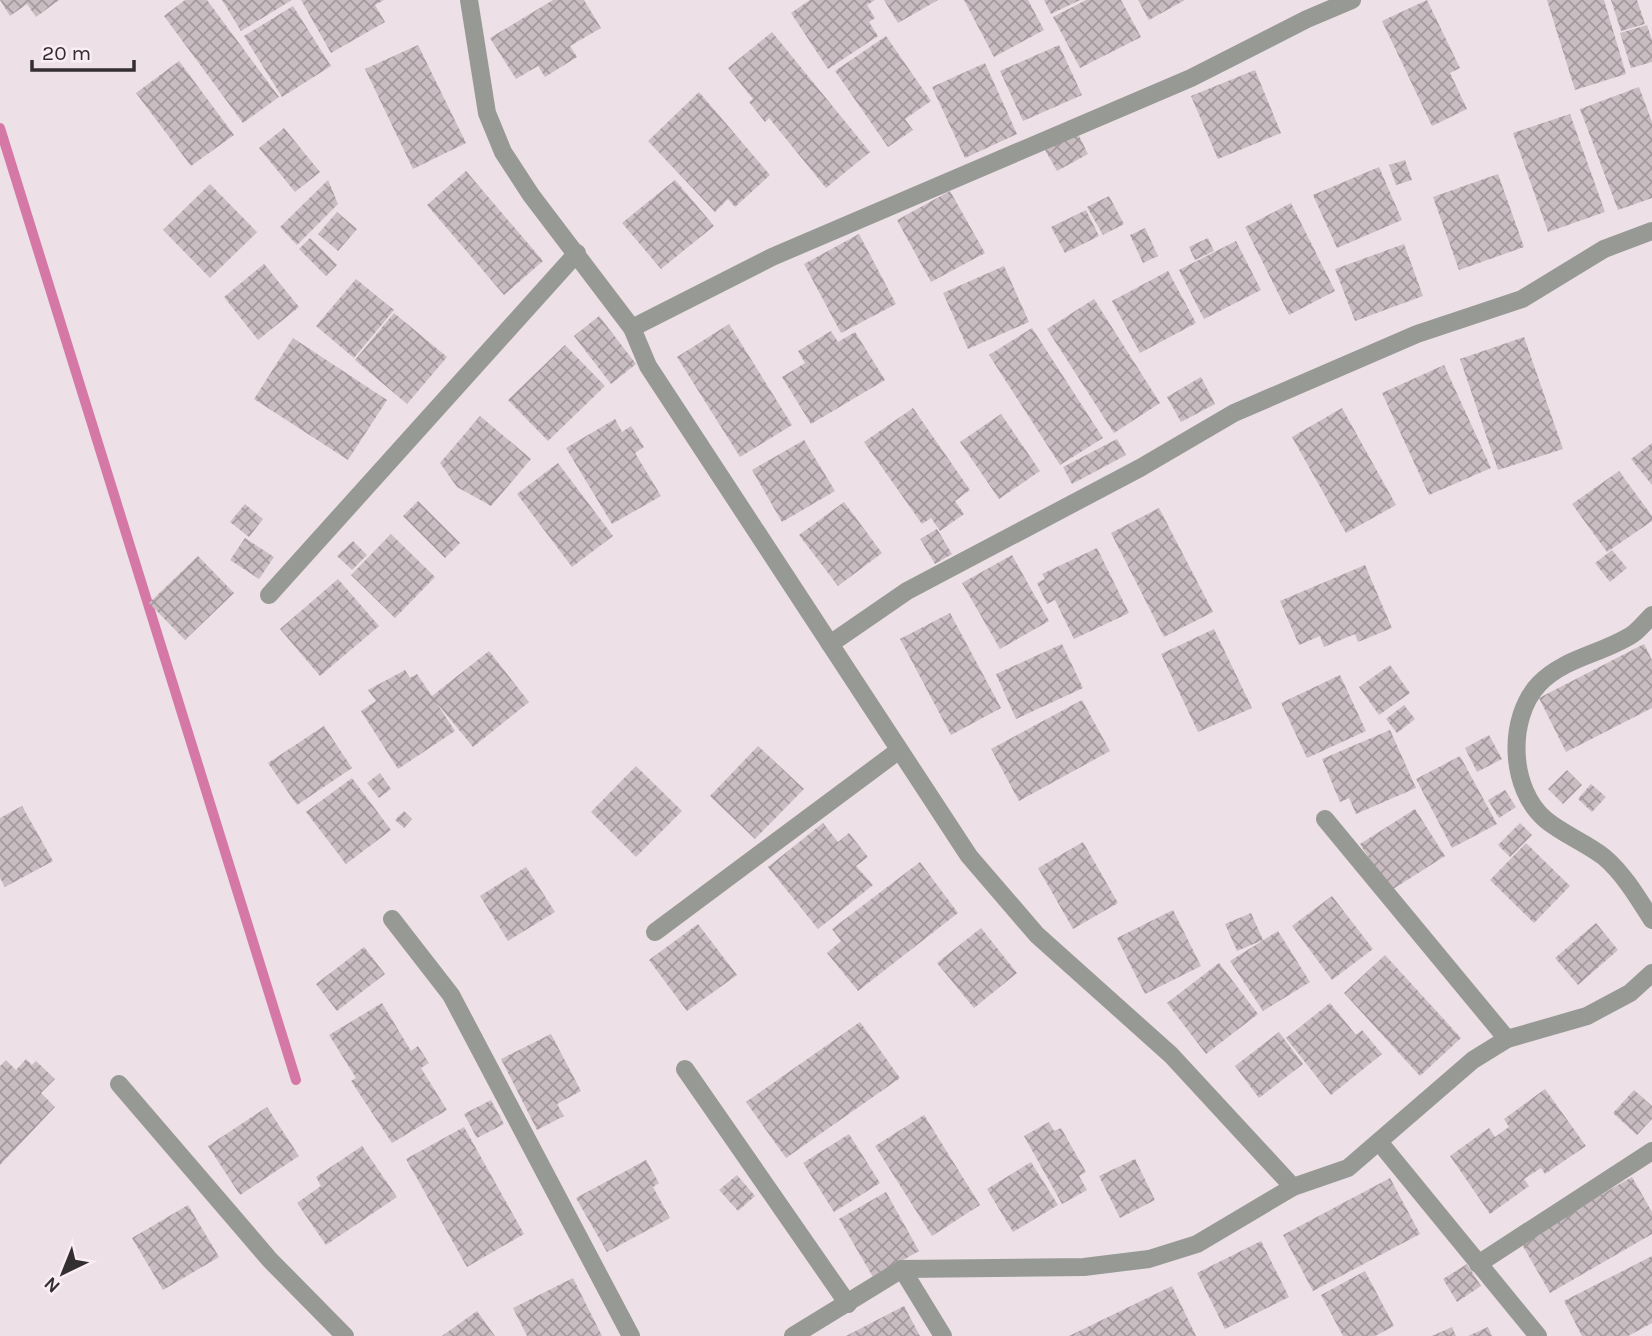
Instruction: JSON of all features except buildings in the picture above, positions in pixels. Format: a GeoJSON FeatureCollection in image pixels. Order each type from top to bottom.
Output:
{"type":"FeatureCollection","features":[{"type":"Feature","properties":{"kind":"street"},"geometry":{"type":"LineString","coordinates":[[469,0],[487,113],[499,142],[531,195],[632,328],[648,366],[969,856],[1037,935],[1171,1055],[1293,1187]]}},
{"type":"Feature","properties":{"kind":"street"},"geometry":{"type":"LineString","coordinates":[[632,328],[772,257],[1191,78],[1307,19],[1352,0]]}},
{"type":"Feature","properties":{"kind":"street"},"geometry":{"type":"LineString","coordinates":[[830,644],[907,591],[1140,468],[1234,413],[1417,334],[1522,299],[1604,249],[1652,231]]}},
{"type":"Feature","properties":{"kind":"street"},"geometry":{"type":"LineString","coordinates":[[269,595],[577,253]]}},
{"type":"Feature","properties":{"kind":"street"},"geometry":{"type":"LineString","coordinates":[[1652,615],[1633,634],[1560,666],[1538,685],[1519,720],[1518,770],[1527,796],[1544,819],[1603,857],[1625,879],[1652,920]]}},
{"type":"Feature","properties":{"kind":"street"},"geometry":{"type":"LineString","coordinates":[[656,932],[898,751]]}},
{"type":"Feature","properties":{"kind":"street"},"geometry":{"type":"LineString","coordinates":[[1325,819],[1507,1039]]}},
{"type":"Feature","properties":{"kind":"street"},"geometry":{"type":"LineString","coordinates":[[392,919],[451,995],[631,1336]]}},
{"type":"Feature","properties":{"kind":"street"},"geometry":{"type":"LineString","coordinates":[[793,1336],[902,1269],[1084,1267],[1149,1259],[1197,1244],[1293,1187],[1348,1168],[1473,1060],[1507,1039],[1587,1016],[1630,993],[1652,973]]}},
{"type":"Feature","properties":{"kind":"street"},"geometry":{"type":"LineString","coordinates":[[685,1069],[848,1304]]}},
{"type":"Feature","properties":{"kind":"street"},"geometry":{"type":"LineString","coordinates":[[119,1084],[270,1260],[345,1336]]}},
{"type":"Feature","properties":{"kind":"street"},"geometry":{"type":"LineString","coordinates":[[1380,1143],[1538,1336]]}},
{"type":"Feature","properties":{"kind":"street"},"geometry":{"type":"LineString","coordinates":[[1478,1264],[1652,1151]]}},
{"type":"Feature","properties":{"kind":"street"},"geometry":{"type":"LineString","coordinates":[[902,1269],[943,1336]]}},
{"type":"Feature","properties":{"kind":"waterway"},"geometry":{"type":"LineString","coordinates":[[0,128],[296,1080]]}}]}
